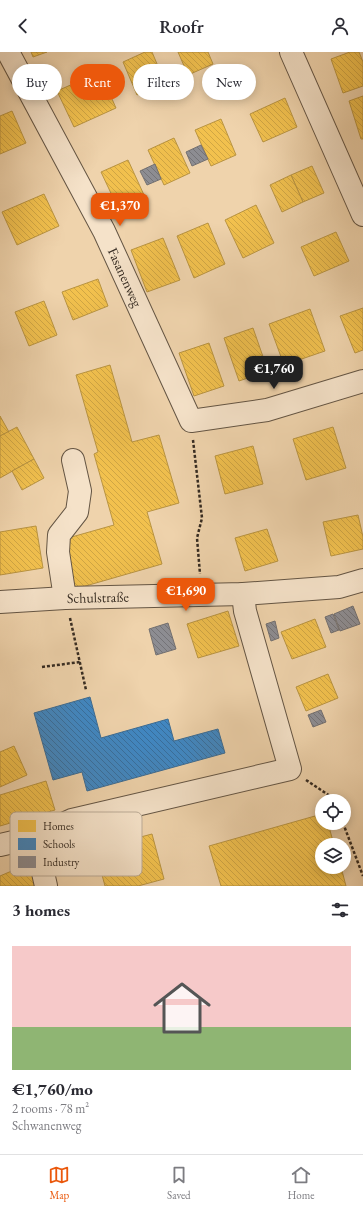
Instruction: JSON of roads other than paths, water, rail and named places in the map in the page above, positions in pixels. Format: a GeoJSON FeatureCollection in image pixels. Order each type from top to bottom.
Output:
{"type":"FeatureCollection","features":[{"type":"Feature","properties":{"kind":"street","name":"Fasanenweg"},"geometry":{"type":"LineString","coordinates":[[8,52],[104,231],[191,421],[268,410],[363,381]]}},
{"type":"Feature","properties":{"kind":"street"},"geometry":{"type":"LineString","coordinates":[[291,52],[363,215]]}},
{"type":"Feature","properties":{"kind":"street"},"geometry":{"type":"LineString","coordinates":[[65,598],[58,552],[59,535],[77,512],[80,491],[73,460]]}},
{"type":"Feature","properties":{"kind":"street","name":"Schulstraße"},"geometry":{"type":"LineString","coordinates":[[0,602],[65,598],[243,594],[339,588],[363,580]]}},
{"type":"Feature","properties":{"kind":"street"},"geometry":{"type":"LineString","coordinates":[[106,812],[290,769],[245,611],[243,594]]}},
{"type":"Feature","properties":{"kind":"street"},"geometry":{"type":"LineString","coordinates":[[0,845],[10,843]]}},
{"type":"Feature","properties":{"kind":"street"},"geometry":{"type":"LineString","coordinates":[[44,876],[46,886]]}}]}
